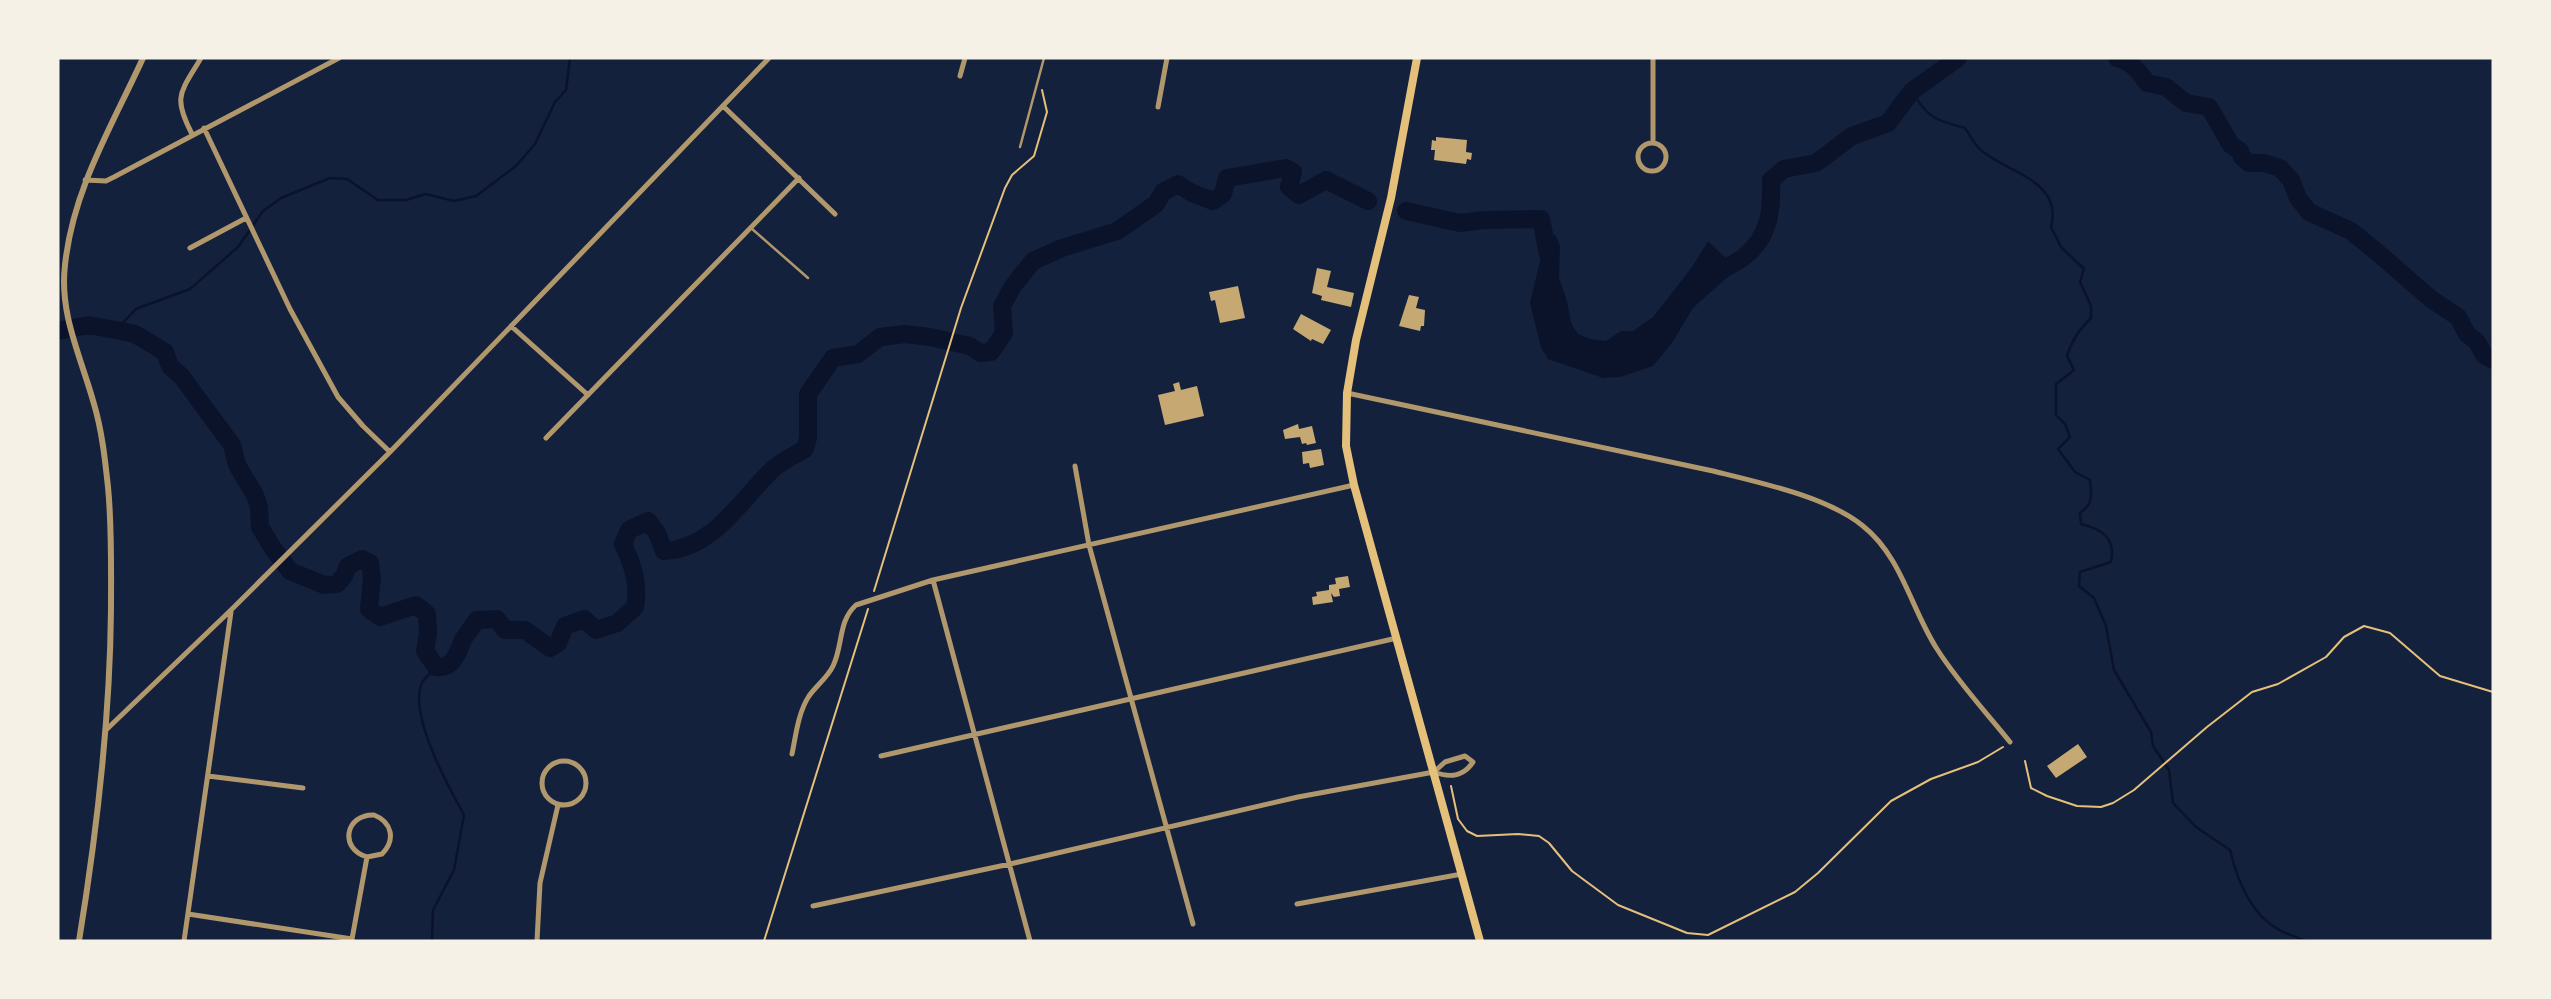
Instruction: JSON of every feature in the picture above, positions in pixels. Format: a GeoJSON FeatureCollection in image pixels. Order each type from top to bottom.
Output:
{"type":"FeatureCollection","features":[{"type":"Feature","properties":{"kind":"main road"},"geometry":{"type":"LineString","coordinates":[[1417,58],[1391,198],[1356,340],[1346,393],[1346,438],[1354,485],[1480,941]]}},
{"type":"Feature","properties":{"kind":"street"},"geometry":{"type":"LineString","coordinates":[[79,941],[107,729],[111,580],[104,448],[61,293],[66,249],[85,180],[143,58]]}},
{"type":"Feature","properties":{"kind":"street"},"geometry":{"type":"LineString","coordinates":[[192,134],[182,113],[180,100],[183,88],[201,58]]}},
{"type":"Feature","properties":{"kind":"street"},"geometry":{"type":"LineString","coordinates":[[85,180],[99,181],[114,177],[340,58]]}},
{"type":"Feature","properties":{"kind":"street"},"geometry":{"type":"LineString","coordinates":[[107,729],[232,610],[390,452],[769,58]]}},
{"type":"Feature","properties":{"kind":"street"},"geometry":{"type":"LineString","coordinates":[[961,76],[965,58]]}},
{"type":"Feature","properties":{"kind":"street"},"geometry":{"type":"LineString","coordinates":[[1158,107],[1167,58]]}},
{"type":"Feature","properties":{"kind":"street"},"geometry":{"type":"LineString","coordinates":[[1653,58],[1653,142]]}},
{"type":"Feature","properties":{"kind":"street"},"geometry":{"type":"LineString","coordinates":[[723,106],[835,214]]}},
{"type":"Feature","properties":{"kind":"street"},"geometry":{"type":"LineString","coordinates":[[204,128],[290,309],[338,397],[390,452]]}},
{"type":"Feature","properties":{"kind":"street"},"geometry":{"type":"LineString","coordinates":[[1653,142],[1662,146],[1667,158],[1659,169],[1650,171],[1642,166],[1639,153],[1644,145],[1653,142]]}},
{"type":"Feature","properties":{"kind":"street"},"geometry":{"type":"LineString","coordinates":[[546,438],[799,178]]}},
{"type":"Feature","properties":{"kind":"street"},"geometry":{"type":"LineString","coordinates":[[190,248],[247,221]]}},
{"type":"Feature","properties":{"kind":"street"},"geometry":{"type":"LineString","coordinates":[[511,326],[588,395]]}},
{"type":"Feature","properties":{"kind":"street"},"geometry":{"type":"LineString","coordinates":[[1346,393],[1713,471],[1773,486],[1841,512],[1865,527],[1882,545],[1898,570],[1937,649],[2010,742]]}},
{"type":"Feature","properties":{"kind":"street"},"geometry":{"type":"LineString","coordinates":[[1075,466],[1089,545],[1193,923]]}},
{"type":"Feature","properties":{"kind":"street"},"geometry":{"type":"LineString","coordinates":[[792,754],[802,710],[810,694],[833,666],[844,623],[850,610],[856,605],[933,580],[1354,485]]}},
{"type":"Feature","properties":{"kind":"street"},"geometry":{"type":"LineString","coordinates":[[933,580],[1030,941]]}},
{"type":"Feature","properties":{"kind":"street"},"geometry":{"type":"LineString","coordinates":[[184,941],[232,610]]}},
{"type":"Feature","properties":{"kind":"street"},"geometry":{"type":"LineString","coordinates":[[881,757],[1397,638]]}},
{"type":"Feature","properties":{"kind":"street"},"geometry":{"type":"LineString","coordinates":[[813,906],[1346,787],[1434,772],[1448,777],[1466,771],[1473,762],[1465,756],[1445,762],[1434,772]]}},
{"type":"Feature","properties":{"kind":"street"},"geometry":{"type":"LineString","coordinates":[[557,762],[571,762],[582,770],[586,778],[586,788],[583,796],[576,802],[567,806],[558,805],[544,793],[544,775],[549,767],[557,762]]}},
{"type":"Feature","properties":{"kind":"street"},"geometry":{"type":"LineString","coordinates":[[208,776],[303,788]]}},
{"type":"Feature","properties":{"kind":"street"},"geometry":{"type":"LineString","coordinates":[[537,941],[540,883],[558,805]]}},
{"type":"Feature","properties":{"kind":"street"},"geometry":{"type":"LineString","coordinates":[[366,814],[374,815],[387,823],[391,837],[389,845],[382,853],[367,857],[357,853],[352,847],[349,832],[356,819],[366,814]]}},
{"type":"Feature","properties":{"kind":"street"},"geometry":{"type":"LineString","coordinates":[[188,914],[352,940],[367,857]]}},
{"type":"Feature","properties":{"kind":"street"},"geometry":{"type":"LineString","coordinates":[[1297,904],[1462,874]]}},
{"type":"Feature","properties":{"kind":"lane"},"geometry":{"type":"LineString","coordinates":[[1020,147],[1044,58]]}},
{"type":"Feature","properties":{"kind":"lane"},"geometry":{"type":"LineString","coordinates":[[751,228],[808,278]]}},
{"type":"Feature","properties":{"kind":"path"},"geometry":{"type":"LineString","coordinates":[[764,941],[961,308],[1005,188],[1012,175],[1034,156],[1047,112],[1042,88]]}},
{"type":"Feature","properties":{"kind":"path"},"geometry":{"type":"LineString","coordinates":[[2025,761],[2031,788],[2047,796],[2077,806],[2101,807],[2113,803],[2147,779],[2252,692],[2278,684],[2326,657],[2344,637],[2364,626],[2390,633],[2440,677],[2493,692]]}},
{"type":"Feature","properties":{"kind":"path"},"geometry":{"type":"LineString","coordinates":[[1451,786],[1458,819],[1471,834],[1539,836],[1549,843],[1572,870],[1618,905],[1687,933],[1708,935],[1796,892],[1891,801],[1931,779],[1991,755],[2010,742]]}},
{"type":"Feature","properties":{"kind":"water"},"geometry":{"type":"Polygon","coordinates":[[[1548,231],[1556,236],[1560,246],[1559,278],[1571,323],[1578,334],[1590,339],[1606,341],[1621,331],[1633,331],[1653,317],[1692,267],[1708,241],[1734,266],[1729,276],[1693,308],[1672,343],[1653,366],[1620,377],[1603,378],[1548,359],[1541,348],[1530,303],[1543,248],[1541,233],[1548,231]]]}},
{"type":"Feature","properties":{"kind":"building"},"geometry":{"type":"Polygon","coordinates":[[[1436,137],[1467,140],[1466,152],[1472,153],[1471,160],[1467,159],[1466,164],[1434,160],[1435,150],[1431,150],[1432,140],[1436,141],[1436,137]]]}},
{"type":"Feature","properties":{"kind":"building"},"geometry":{"type":"Polygon","coordinates":[[[1317,268],[1331,271],[1327,287],[1354,293],[1351,307],[1321,300],[1322,296],[1312,293],[1317,268]]]}},
{"type":"Feature","properties":{"kind":"building"},"geometry":{"type":"Polygon","coordinates":[[[1238,286],[1245,318],[1220,323],[1215,300],[1211,301],[1209,292],[1238,286]]]}},
{"type":"Feature","properties":{"kind":"building"},"geometry":{"type":"Polygon","coordinates":[[[1409,295],[1419,297],[1416,308],[1425,310],[1424,326],[1421,326],[1420,331],[1399,326],[1409,295]]]}},
{"type":"Feature","properties":{"kind":"building"},"geometry":{"type":"Polygon","coordinates":[[[1301,314],[1331,330],[1323,344],[1312,339],[1311,341],[1293,329],[1301,314]]]}},
{"type":"Feature","properties":{"kind":"building"},"geometry":{"type":"Polygon","coordinates":[[[1179,382],[1181,390],[1197,386],[1204,416],[1165,425],[1158,395],[1175,391],[1173,384],[1179,382]]]}},
{"type":"Feature","properties":{"kind":"building"},"geometry":{"type":"Polygon","coordinates":[[[1298,424],[1299,429],[1312,426],[1316,443],[1302,444],[1300,437],[1285,439],[1283,430],[1298,424]]]}},
{"type":"Feature","properties":{"kind":"building"},"geometry":{"type":"Polygon","coordinates":[[[1321,449],[1324,465],[1310,468],[1309,463],[1303,464],[1302,452],[1321,449]]]}},
{"type":"Feature","properties":{"kind":"building"},"geometry":{"type":"Polygon","coordinates":[[[1348,576],[1350,587],[1339,589],[1340,596],[1334,597],[1331,593],[1333,602],[1313,605],[1312,597],[1317,596],[1316,592],[1329,590],[1329,585],[1336,584],[1335,578],[1348,576]]]}},
{"type":"Feature","properties":{"kind":"building"},"geometry":{"type":"Polygon","coordinates":[[[2078,744],[2087,757],[2056,778],[2047,766],[2078,744]]]}},
{"type":"Feature","properties":{"kind":"waterway"},"geometry":{"type":"LineString","coordinates":[[116,330],[136,309],[190,289],[238,247],[263,211],[281,198],[330,178],[347,179],[378,200],[406,200],[426,194],[454,201],[476,196],[516,166],[535,144],[555,102],[566,90],[570,58]]}},
{"type":"Feature","properties":{"kind":"waterway"},"geometry":{"type":"LineString","coordinates":[[1711,276],[1737,262],[1760,240],[1770,212],[1771,180],[1784,169],[1816,163],[1852,136],[1888,123],[1912,91],[1958,58]]}},
{"type":"Feature","properties":{"kind":"waterway"},"geometry":{"type":"LineString","coordinates":[[2117,58],[2135,68],[2147,83],[2166,87],[2186,103],[2209,107],[2231,145],[2240,151],[2242,157],[2249,163],[2264,163],[2280,168],[2291,180],[2298,198],[2309,212],[2351,231],[2431,299],[2458,317],[2467,334],[2477,342],[2484,355],[2493,360]]}},
{"type":"Feature","properties":{"kind":"waterway"},"geometry":{"type":"LineString","coordinates":[[1912,91],[1928,113],[1947,123],[1965,128],[1982,151],[2042,189],[2053,211],[2051,227],[2061,247],[2084,269],[2080,282],[2091,306],[2091,318],[2076,336],[2067,356],[2074,370],[2056,384],[2056,415],[2065,424],[2070,437],[2058,449],[2075,472],[2090,480],[2091,499],[2080,513],[2081,524],[2106,536],[2112,554],[2111,562],[2080,572],[2079,586],[2094,598],[2106,626],[2114,670],[2151,732],[2153,746],[2169,770],[2173,803],[2196,827],[2230,850],[2236,872],[2258,913],[2280,930],[2306,941]]}},
{"type":"Feature","properties":{"kind":"waterway"},"geometry":{"type":"LineString","coordinates":[[58,331],[88,325],[116,330],[135,334],[165,352],[170,366],[182,377],[232,445],[237,465],[255,495],[260,527],[290,571],[324,585],[337,584],[348,566],[362,559],[370,563],[372,577],[369,609],[380,617],[416,605],[427,614],[425,651],[436,667],[442,667],[454,659],[477,620],[497,619],[505,630],[525,630],[550,648],[558,643],[565,626],[584,619],[596,630],[617,623],[635,607],[634,574],[623,544],[629,530],[648,521],[657,533],[664,551],[682,548],[712,532],[773,469],[805,449],[808,438],[808,394],[833,358],[858,354],[880,337],[905,334],[970,346],[980,353],[991,352],[1004,333],[1002,306],[1013,286],[1033,261],[1062,248],[1117,231],[1156,204],[1163,192],[1178,184],[1213,201],[1223,194],[1227,178],[1286,168],[1293,172],[1289,187],[1299,195],[1326,180],[1368,201]]}},
{"type":"Feature","properties":{"kind":"waterway"},"geometry":{"type":"LineString","coordinates":[[1406,211],[1460,223],[1541,219],[1548,254]]}},
{"type":"Feature","properties":{"kind":"waterway"},"geometry":{"type":"LineString","coordinates":[[432,941],[433,910],[454,870],[464,815],[432,750],[421,713],[419,696],[422,683],[436,667]]}}]}
